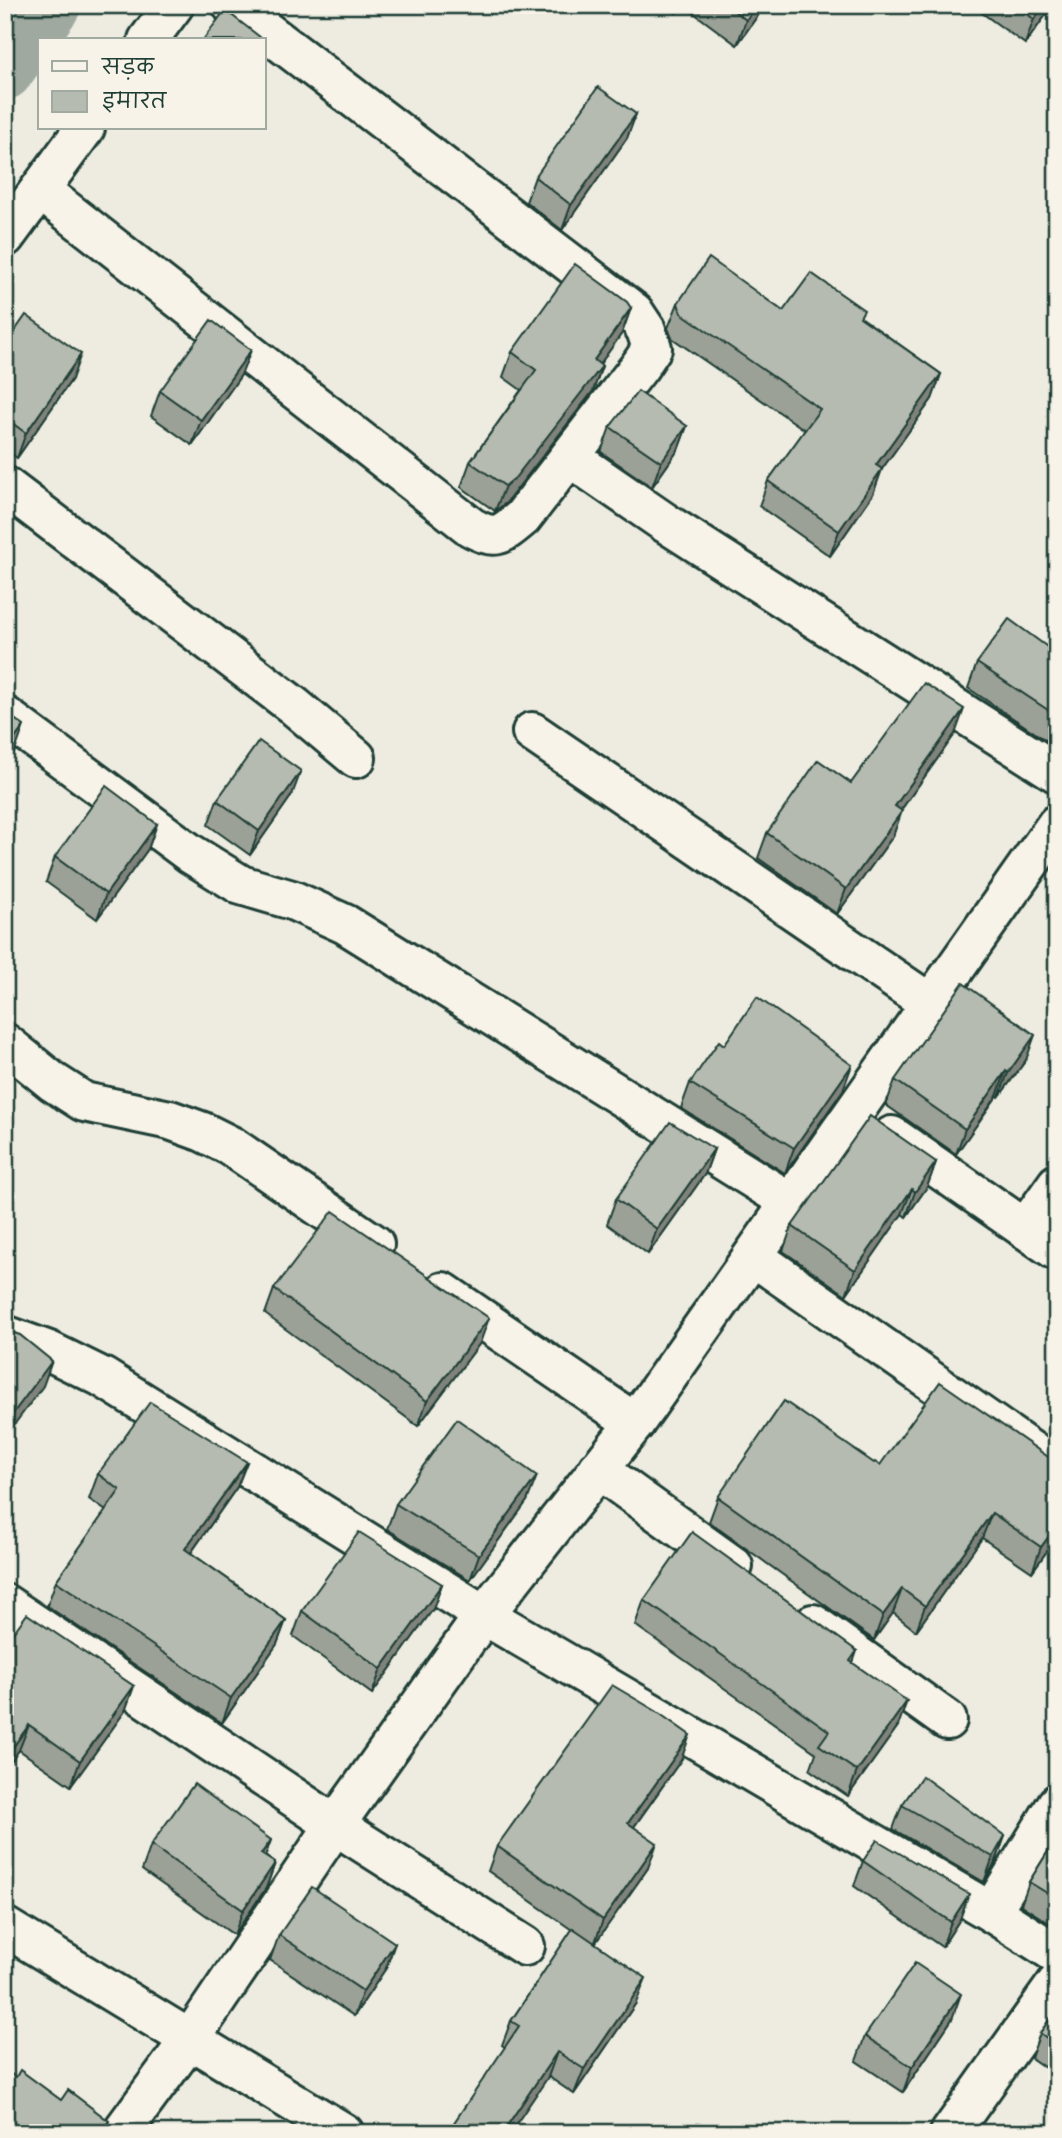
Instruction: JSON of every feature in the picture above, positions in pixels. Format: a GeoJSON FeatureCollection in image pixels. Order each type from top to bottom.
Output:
{"type":"FeatureCollection","features":[{"type":"Feature","properties":{"kind":"street"},"geometry":{"type":"LineString","coordinates":[[149,38],[174,5]]}},
{"type":"Feature","properties":{"kind":"street"},"geometry":{"type":"LineString","coordinates":[[40,190],[471,527],[486,535],[502,534],[522,518],[652,348],[646,330],[634,312],[232,5]]}},
{"type":"Feature","properties":{"kind":"street"},"geometry":{"type":"LineString","coordinates":[[5,237],[84,130]]}},
{"type":"Feature","properties":{"kind":"street"},"geometry":{"type":"LineString","coordinates":[[571,457],[664,523],[1057,773]]}},
{"type":"Feature","properties":{"kind":"street"},"geometry":{"type":"LineString","coordinates":[[5,486],[294,706],[356,758]]}},
{"type":"Feature","properties":{"kind":"street"},"geometry":{"type":"LineString","coordinates":[[5,716],[191,855],[241,885],[292,900],[345,924],[792,1203]]}},
{"type":"Feature","properties":{"kind":"street"},"geometry":{"type":"LineString","coordinates":[[532,732],[931,1004]]}},
{"type":"Feature","properties":{"kind":"street"},"geometry":{"type":"LineString","coordinates":[[121,2133],[191,2038],[335,1825],[484,1615],[635,1423],[1057,824]]}},
{"type":"Feature","properties":{"kind":"street"},"geometry":{"type":"LineString","coordinates":[[5,1043],[53,1082],[84,1102],[170,1120],[231,1146],[635,1423]]}},
{"type":"Feature","properties":{"kind":"street"},"geometry":{"type":"LineString","coordinates":[[856,1111],[1057,1251]]}},
{"type":"Feature","properties":{"kind":"street"},"geometry":{"type":"LineString","coordinates":[[1026,1229],[1057,1184]]}},
{"type":"Feature","properties":{"kind":"street"},"geometry":{"type":"LineString","coordinates":[[754,1257],[1057,1469]]}},
{"type":"Feature","properties":{"kind":"street"},"geometry":{"type":"LineString","coordinates":[[5,1335],[49,1351],[102,1377],[484,1615],[991,1912],[1057,1954]]}},
{"type":"Feature","properties":{"kind":"street"},"geometry":{"type":"LineString","coordinates":[[598,1469],[756,1583]]}},
{"type":"Feature","properties":{"kind":"street"},"geometry":{"type":"LineString","coordinates":[[5,1604],[335,1825],[525,1946]]}},
{"type":"Feature","properties":{"kind":"street"},"geometry":{"type":"LineString","coordinates":[[789,1607],[947,1720]]}},
{"type":"Feature","properties":{"kind":"street"},"geometry":{"type":"LineString","coordinates":[[991,1912],[1057,1804]]}},
{"type":"Feature","properties":{"kind":"street"},"geometry":{"type":"LineString","coordinates":[[5,1927],[344,2133]]}},
{"type":"Feature","properties":{"kind":"street"},"geometry":{"type":"LineString","coordinates":[[950,2133],[1057,1983]]}},
{"type":"Feature","properties":{"kind":"building"},"geometry":{"type":"Polygon","coordinates":[[[727,5],[757,5],[746,20],[727,5]]]}},
{"type":"Feature","properties":{"kind":"building"},"geometry":{"type":"Polygon","coordinates":[[[1015,5],[1044,5],[1034,19],[1015,5]]]}},
{"type":"Feature","properties":{"kind":"building"},"geometry":{"type":"Polygon","coordinates":[[[225,10],[260,37],[259,38],[204,38],[225,10]]]}},
{"type":"Feature","properties":{"kind":"building"},"geometry":{"type":"Polygon","coordinates":[[[598,87],[636,114],[571,205],[535,177],[598,87]]]}},
{"type":"Feature","properties":{"kind":"building"},"geometry":{"type":"Polygon","coordinates":[[[709,258],[783,311],[811,273],[864,310],[860,317],[941,374],[876,465],[882,469],[839,531],[768,481],[820,409],[681,313],[678,303],[709,258]]]}},
{"type":"Feature","properties":{"kind":"building"},"geometry":{"type":"Polygon","coordinates":[[[575,264],[627,302],[631,308],[594,360],[602,366],[515,478],[505,486],[470,462],[536,370],[512,352],[575,264]]]}},
{"type":"Feature","properties":{"kind":"building"},"geometry":{"type":"Polygon","coordinates":[[[26,315],[81,354],[26,433],[5,418],[5,345],[26,315]]]}},
{"type":"Feature","properties":{"kind":"building"},"geometry":{"type":"Polygon","coordinates":[[[211,320],[251,350],[201,420],[160,391],[211,320]]]}},
{"type":"Feature","properties":{"kind":"building"},"geometry":{"type":"Polygon","coordinates":[[[638,391],[687,426],[661,462],[610,427],[638,391]]]}},
{"type":"Feature","properties":{"kind":"building"},"geometry":{"type":"Polygon","coordinates":[[[1009,619],[1057,654],[1057,716],[977,663],[1009,619]]]}},
{"type":"Feature","properties":{"kind":"building"},"geometry":{"type":"Polygon","coordinates":[[[924,683],[964,709],[895,806],[902,811],[846,889],[767,833],[818,760],[851,783],[924,683]]]}},
{"type":"Feature","properties":{"kind":"building"},"geometry":{"type":"Polygon","coordinates":[[[5,712],[24,726],[5,752],[5,712]]]}},
{"type":"Feature","properties":{"kind":"building"},"geometry":{"type":"Polygon","coordinates":[[[259,741],[301,771],[259,831],[217,800],[259,741]]]}},
{"type":"Feature","properties":{"kind":"building"},"geometry":{"type":"Polygon","coordinates":[[[106,786],[157,824],[106,894],[55,857],[106,786]]]}},
{"type":"Feature","properties":{"kind":"building"},"geometry":{"type":"Polygon","coordinates":[[[963,983],[1035,1035],[965,1129],[895,1080],[963,983]]]}},
{"type":"Feature","properties":{"kind":"building"},"geometry":{"type":"Polygon","coordinates":[[[757,997],[852,1065],[794,1148],[690,1083],[719,1041],[724,1045],[757,997]]]}},
{"type":"Feature","properties":{"kind":"building"},"geometry":{"type":"Polygon","coordinates":[[[870,1116],[936,1162],[915,1192],[912,1189],[855,1270],[792,1226],[870,1116]]]}},
{"type":"Feature","properties":{"kind":"building"},"geometry":{"type":"Polygon","coordinates":[[[670,1122],[714,1149],[657,1229],[616,1199],[670,1122]]]}},
{"type":"Feature","properties":{"kind":"building"},"geometry":{"type":"Polygon","coordinates":[[[333,1211],[489,1318],[427,1401],[274,1289],[333,1211]]]}},
{"type":"Feature","properties":{"kind":"building"},"geometry":{"type":"Polygon","coordinates":[[[5,1330],[20,1335],[52,1361],[5,1424],[5,1330]]]}},
{"type":"Feature","properties":{"kind":"building"},"geometry":{"type":"Polygon","coordinates":[[[940,1382],[1057,1463],[1057,1525],[1041,1547],[992,1513],[925,1606],[902,1589],[883,1615],[718,1497],[784,1401],[880,1465],[940,1382]]]}},
{"type":"Feature","properties":{"kind":"building"},"geometry":{"type":"Polygon","coordinates":[[[150,1402],[247,1462],[185,1549],[286,1620],[231,1698],[56,1581],[120,1490],[98,1474],[150,1402]]]}},
{"type":"Feature","properties":{"kind":"building"},"geometry":{"type":"Polygon","coordinates":[[[457,1419],[537,1476],[479,1555],[396,1504],[457,1419]]]}},
{"type":"Feature","properties":{"kind":"building"},"geometry":{"type":"Polygon","coordinates":[[[359,1532],[442,1584],[381,1669],[302,1611],[359,1532]]]}},
{"type":"Feature","properties":{"kind":"building"},"geometry":{"type":"Polygon","coordinates":[[[692,1532],[857,1651],[850,1661],[907,1701],[857,1771],[819,1745],[829,1731],[644,1600],[692,1532]]]}},
{"type":"Feature","properties":{"kind":"building"},"geometry":{"type":"Polygon","coordinates":[[[27,1614],[134,1686],[80,1761],[29,1725],[5,1758],[5,1644],[27,1614]]]}},
{"type":"Feature","properties":{"kind":"building"},"geometry":{"type":"Polygon","coordinates":[[[612,1685],[690,1735],[628,1823],[657,1843],[603,1920],[497,1846],[612,1685]]]}},
{"type":"Feature","properties":{"kind":"building"},"geometry":{"type":"Polygon","coordinates":[[[922,1776],[1005,1836],[993,1857],[902,1805],[922,1776]]]}},
{"type":"Feature","properties":{"kind":"building"},"geometry":{"type":"Polygon","coordinates":[[[194,1784],[271,1840],[261,1854],[275,1863],[243,1910],[151,1845],[194,1784]]]}},
{"type":"Feature","properties":{"kind":"building"},"geometry":{"type":"Polygon","coordinates":[[[1057,1837],[1057,1899],[1029,1882],[1057,1837]]]}},
{"type":"Feature","properties":{"kind":"building"},"geometry":{"type":"Polygon","coordinates":[[[877,1840],[969,1894],[951,1922],[863,1861],[877,1840]]]}},
{"type":"Feature","properties":{"kind":"building"},"geometry":{"type":"Polygon","coordinates":[[[312,1887],[395,1943],[363,1991],[279,1935],[312,1887]]]}},
{"type":"Feature","properties":{"kind":"building"},"geometry":{"type":"Polygon","coordinates":[[[573,1928],[646,1978],[584,2069],[557,2052],[502,2133],[447,2133],[519,2026],[511,2021],[573,1928]]]}},
{"type":"Feature","properties":{"kind":"building"},"geometry":{"type":"Polygon","coordinates":[[[915,1963],[961,1994],[912,2067],[865,2036],[915,1963]]]}},
{"type":"Feature","properties":{"kind":"building"},"geometry":{"type":"Polygon","coordinates":[[[1057,2009],[1057,2045],[1040,2033],[1057,2009]]]}},
{"type":"Feature","properties":{"kind":"building"},"geometry":{"type":"Polygon","coordinates":[[[5,2070],[16,2077],[20,2070],[61,2100],[68,2090],[109,2121],[100,2133],[5,2133],[5,2070]]]}},
{"type":"Feature","properties":{"kind":"waterway"},"geometry":{"type":"LineString","coordinates":[[5,72],[53,5]]}}]}
